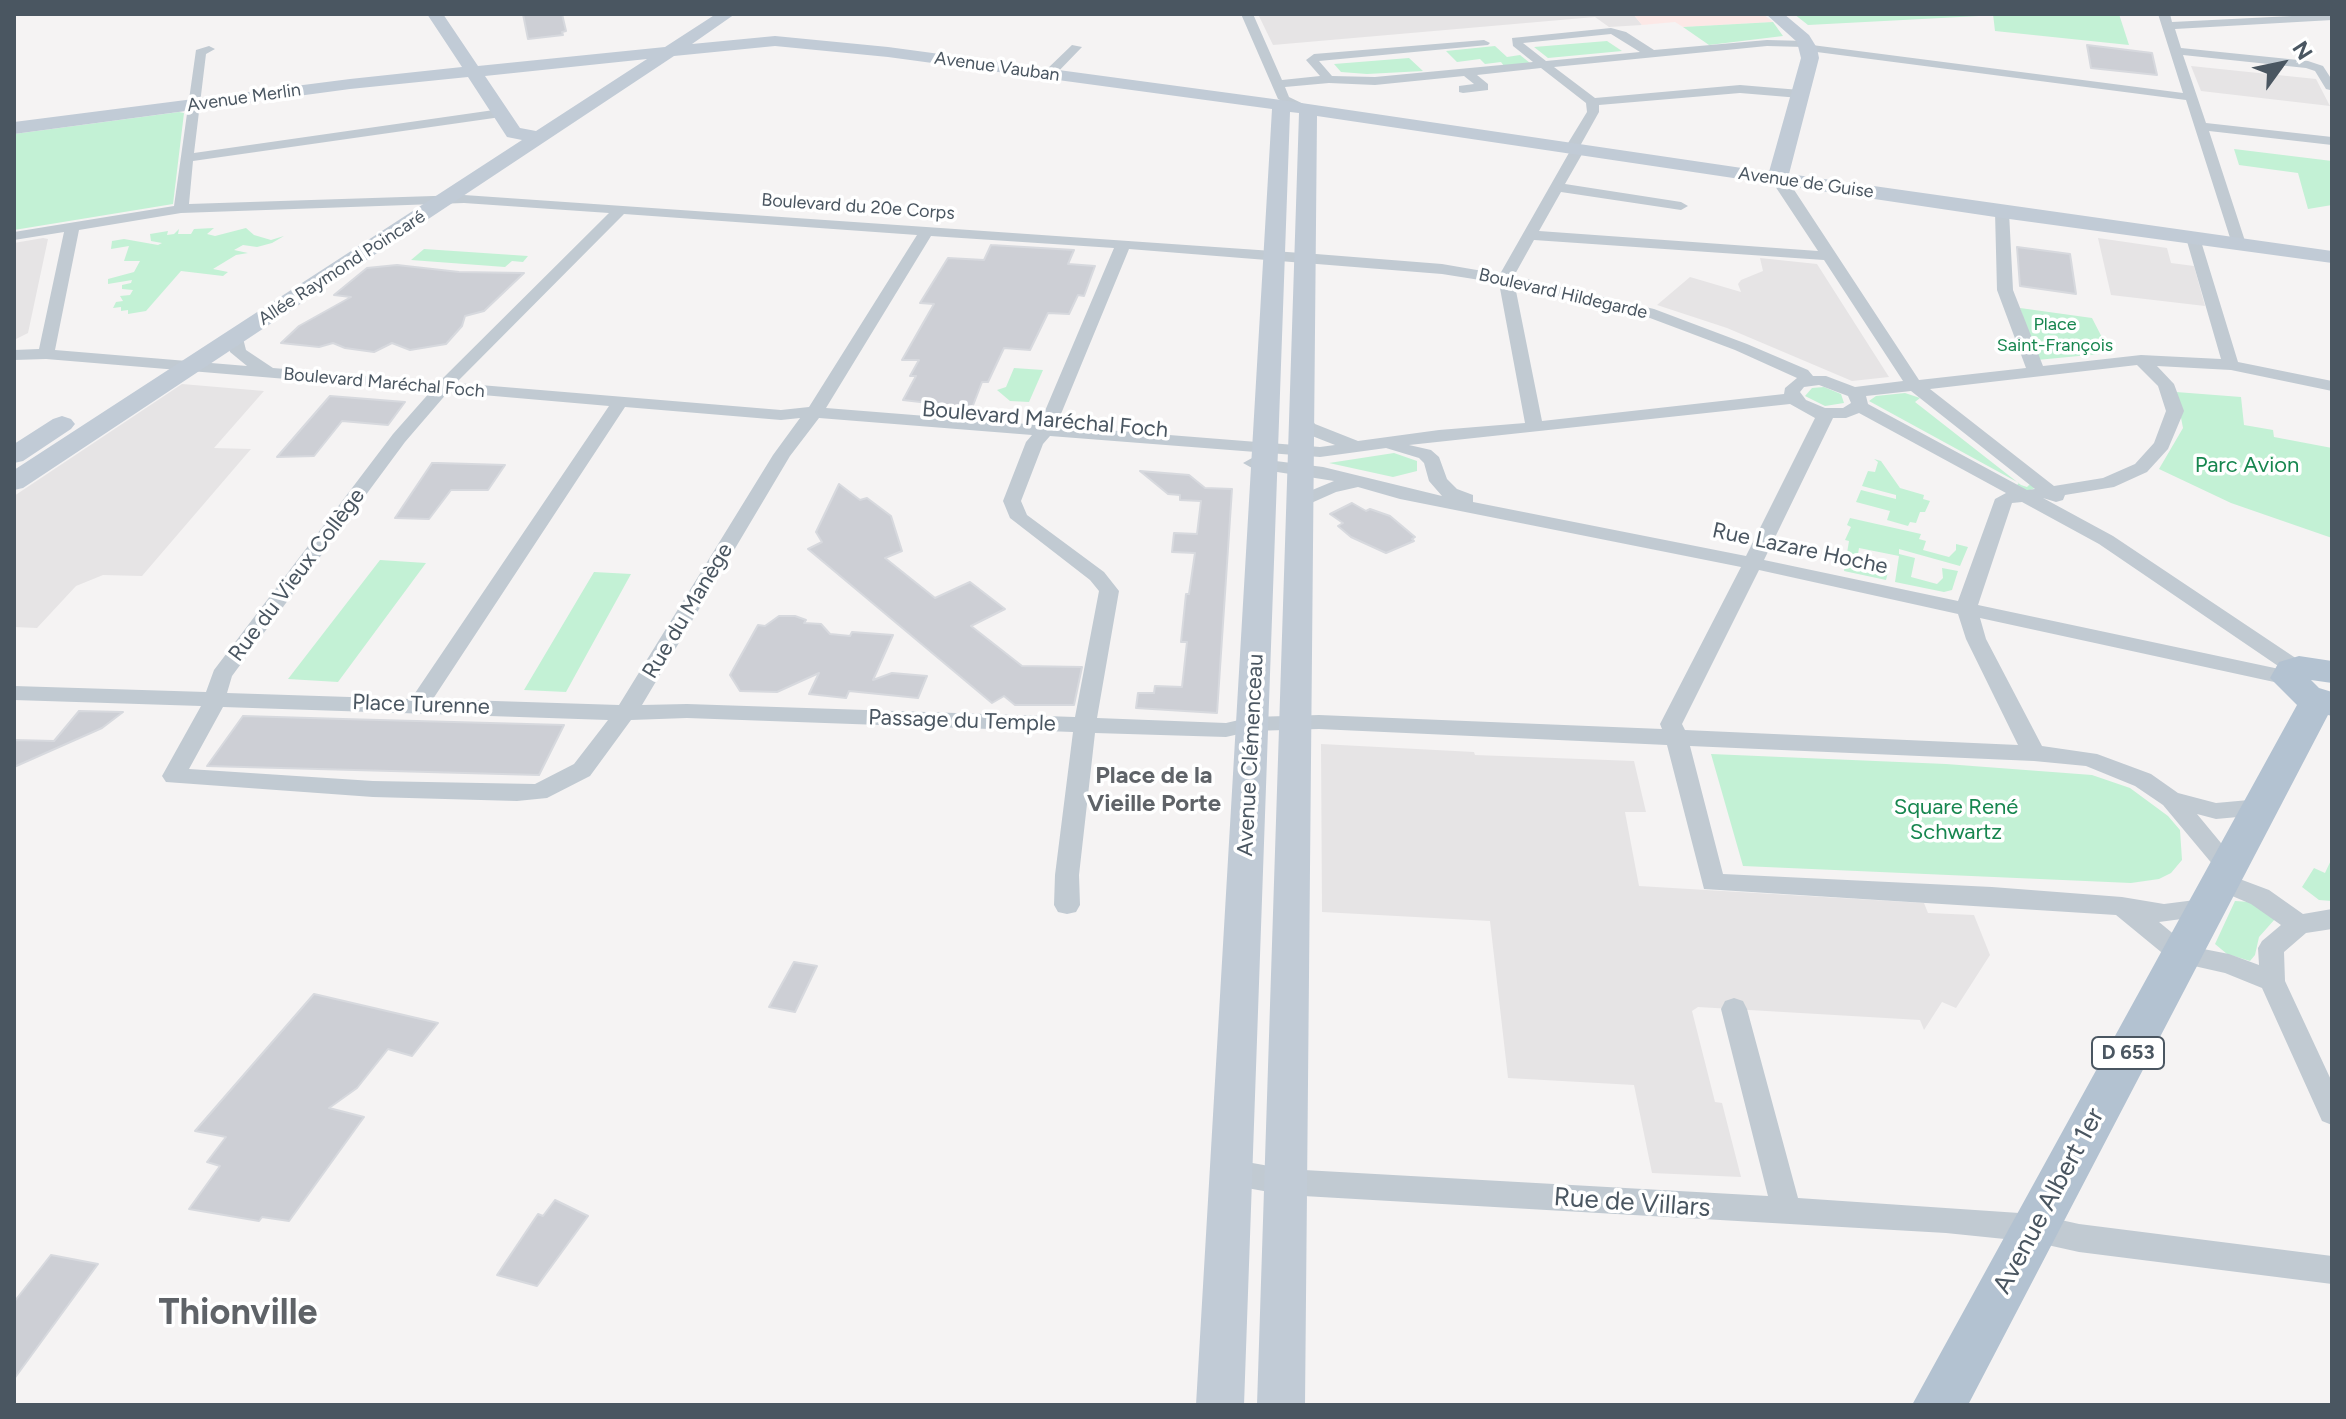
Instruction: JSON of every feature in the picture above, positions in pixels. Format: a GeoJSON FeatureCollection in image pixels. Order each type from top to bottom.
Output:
{"type":"FeatureCollection","features":[{"type":"Feature","properties":{"kind":"main road","name":"Avenue Albert 1er"},"geometry":{"type":"LineString","coordinates":[[1939,1405],[2260,807],[2318,680]]}},
{"type":"Feature","properties":{"kind":"street"},"geometry":{"type":"LineString","coordinates":[[435,14],[514,133],[541,137]]}},
{"type":"Feature","properties":{"kind":"street","name":"Allée Raymond Poincaré"},"geometry":{"type":"LineString","coordinates":[[14,455],[700,14]]}},
{"type":"Feature","properties":{"kind":"street","name":"Allée Raymond Poincaré"},"geometry":{"type":"LineString","coordinates":[[14,482],[727,14]]}},
{"type":"Feature","properties":{"kind":"street"},"geometry":{"type":"LineString","coordinates":[[1247,14],[1280,96],[1329,79],[1375,81],[1767,43],[2189,97]]}},
{"type":"Feature","properties":{"kind":"street"},"geometry":{"type":"LineString","coordinates":[[1774,14],[1808,46],[1810,58],[1779,170],[1780,179],[1827,256],[1913,384],[2052,492],[2106,540]]}},
{"type":"Feature","properties":{"kind":"street"},"geometry":{"type":"LineString","coordinates":[[2239,244],[2166,20],[2332,17]]}},
{"type":"Feature","properties":{"kind":"street"},"geometry":{"type":"LineString","coordinates":[[1651,54],[1622,34],[1611,31],[1516,40],[1517,44],[1592,102],[1740,89],[1800,94]]}},
{"type":"Feature","properties":{"kind":"street","name":"Avenue Vauban"},"geometry":{"type":"LineString","coordinates":[[688,39],[712,47]]}},
{"type":"Feature","properties":{"kind":"street","name":"Avenue Vauban"},"geometry":{"type":"LineString","coordinates":[[474,72],[775,41],[822,44],[1049,74],[1280,96]]}},
{"type":"Feature","properties":{"kind":"street"},"geometry":{"type":"LineString","coordinates":[[1329,79],[1312,60],[1314,58],[1484,43]]}},
{"type":"Feature","properties":{"kind":"street"},"geometry":{"type":"LineString","coordinates":[[1049,74],[1076,47]]}},
{"type":"Feature","properties":{"kind":"street"},"geometry":{"type":"LineString","coordinates":[[1428,48],[1484,87],[1463,89]]}},
{"type":"Feature","properties":{"kind":"street"},"geometry":{"type":"LineString","coordinates":[[181,209],[200,52],[209,49]]}},
{"type":"Feature","properties":{"kind":"street"},"geometry":{"type":"LineString","coordinates":[[2176,51],[2314,66],[2330,86]]}},
{"type":"Feature","properties":{"kind":"street","name":"Avenue Merlin"},"geometry":{"type":"LineString","coordinates":[[14,128],[350,84],[474,72]]}},
{"type":"Feature","properties":{"kind":"street","name":"Avenue de Guise"},"geometry":{"type":"LineString","coordinates":[[1280,96],[1308,109],[2002,212],[2332,257]]}},
{"type":"Feature","properties":{"kind":"street","name":"Avenue Clémenceau"},"geometry":{"type":"LineString","coordinates":[[1220,1405],[1280,96]]}},
{"type":"Feature","properties":{"kind":"street"},"geometry":{"type":"LineString","coordinates":[[1536,427],[1531,417],[1506,277],[1557,187],[1593,112],[1592,102]]}},
{"type":"Feature","properties":{"kind":"street","name":"Avenue Clémenceau"},"geometry":{"type":"LineString","coordinates":[[1281,1405],[1308,109]]}},
{"type":"Feature","properties":{"kind":"street"},"geometry":{"type":"LineString","coordinates":[[188,158],[501,113]]}},
{"type":"Feature","properties":{"kind":"street"},"geometry":{"type":"LineString","coordinates":[[2200,126],[2332,141]]}},
{"type":"Feature","properties":{"kind":"street"},"geometry":{"type":"LineString","coordinates":[[1557,187],[1681,206]]}},
{"type":"Feature","properties":{"kind":"street","name":"Boulevard du 20e Corps"},"geometry":{"type":"LineString","coordinates":[[14,236],[181,209],[445,199],[1305,257]]}},
{"type":"Feature","properties":{"kind":"street","name":"Rue du Vieux Collège"},"geometry":{"type":"LineString","coordinates":[[555,786],[539,792],[517,793],[373,789],[174,776],[209,715],[222,675],[399,438],[442,388],[619,211]]}},
{"type":"Feature","properties":{"kind":"street"},"geometry":{"type":"LineString","coordinates":[[2002,212],[2005,290],[2032,364],[2039,371]]}},
{"type":"Feature","properties":{"kind":"street"},"geometry":{"type":"LineString","coordinates":[[46,354],[72,227]]}},
{"type":"Feature","properties":{"kind":"street","name":"Rue du Manège"},"geometry":{"type":"LineString","coordinates":[[555,786],[582,770],[627,713],[802,417],[926,232]]}},
{"type":"Feature","properties":{"kind":"street"},"geometry":{"type":"LineString","coordinates":[[1530,235],[1827,256]]}},
{"type":"Feature","properties":{"kind":"street"},"geometry":{"type":"LineString","coordinates":[[2193,238],[2231,365]]}},
{"type":"Feature","properties":{"kind":"street"},"geometry":{"type":"LineString","coordinates":[[1067,905],[1067,875],[1085,726],[1109,591],[1097,576],[1019,518],[1012,501],[1123,245]]}},
{"type":"Feature","properties":{"kind":"street","name":"Boulevard Hildegarde"},"geometry":{"type":"LineString","coordinates":[[1305,257],[1506,277],[1648,312],[1741,347],[1802,374],[1808,381],[1833,382],[1857,399]]}},
{"type":"Feature","properties":{"kind":"street","name":"Boulevard Maréchal Foch"},"geometry":{"type":"LineString","coordinates":[[235,338],[238,352],[269,373]]}},
{"type":"Feature","properties":{"kind":"street","name":"Boulevard Maréchal Foch"},"geometry":{"type":"LineString","coordinates":[[15,355],[46,354],[1301,459]]}},
{"type":"Feature","properties":{"kind":"street"},"geometry":{"type":"LineString","coordinates":[[2034,753],[1976,639],[1967,610],[2004,499],[2107,483],[2141,468],[2162,445],[2175,411],[2166,384],[2141,360]]}},
{"type":"Feature","properties":{"kind":"street"},"geometry":{"type":"LineString","coordinates":[[1808,381],[1793,387],[1794,398],[1800,404],[1823,413],[1846,413],[1857,399],[1913,384],[2141,360],[2231,365],[2332,386]]}},
{"type":"Feature","properties":{"kind":"street"},"geometry":{"type":"LineString","coordinates":[[1301,459],[1439,435],[1453,436],[1794,398]]}},
{"type":"Feature","properties":{"kind":"street"},"geometry":{"type":"LineString","coordinates":[[1857,399],[2106,540],[2318,680]]}},
{"type":"Feature","properties":{"kind":"street"},"geometry":{"type":"LineString","coordinates":[[418,705],[621,401]]}},
{"type":"Feature","properties":{"kind":"street"},"geometry":{"type":"LineString","coordinates":[[1823,413],[1824,418],[1814,441],[1671,724],[1713,883],[1992,896],[2122,906],[2164,913],[2217,885],[2260,897],[2299,924]]}},
{"type":"Feature","properties":{"kind":"street"},"geometry":{"type":"LineString","coordinates":[[1302,418],[1308,428],[1362,447],[1414,449],[1429,458],[1438,481],[1450,493],[1490,508]]}},
{"type":"Feature","properties":{"kind":"street"},"geometry":{"type":"LineString","coordinates":[[1300,502],[1331,487],[1365,482],[1417,483],[1432,475],[1439,448],[1453,436]]}},
{"type":"Feature","properties":{"kind":"street","name":"Rue Lazare Hoche"},"geometry":{"type":"LineString","coordinates":[[1301,459],[1400,493],[1490,508],[1967,610],[2318,680]]}},
{"type":"Feature","properties":{"kind":"street","name":"Place Turenne"},"geometry":{"type":"LineString","coordinates":[[14,693],[627,713]]}},
{"type":"Feature","properties":{"kind":"street","name":"Passage du Temple"},"geometry":{"type":"LineString","coordinates":[[627,713],[687,711],[1226,730],[1252,724],[1297,724],[1675,736]]}},
{"type":"Feature","properties":{"kind":"street"},"geometry":{"type":"LineString","coordinates":[[1675,736],[2034,753],[2089,759],[2143,780],[2171,799],[2216,811],[2260,807]]}},
{"type":"Feature","properties":{"kind":"street"},"geometry":{"type":"LineString","coordinates":[[2171,799],[2217,885]]}},
{"type":"Feature","properties":{"kind":"street"},"geometry":{"type":"LineString","coordinates":[[2122,906],[2181,954],[2229,964],[2272,981]]}},
{"type":"Feature","properties":{"kind":"street"},"geometry":{"type":"LineString","coordinates":[[2332,919],[2299,924],[2271,948],[2272,981],[2332,1113]]}},
{"type":"Feature","properties":{"kind":"street"},"geometry":{"type":"LineString","coordinates":[[1734,1009],[1787,1213]]}},
{"type":"Feature","properties":{"kind":"street","name":"Rue de Villars"},"geometry":{"type":"LineString","coordinates":[[1230,1172],[1286,1182],[1946,1220],[2034,1228],[2079,1238],[2332,1270]]}},
{"type":"Feature","properties":{"kind":"shaded area"},"geometry":{"type":"Polygon","coordinates":[[[1258,14],[1633,14],[1642,25],[1609,27],[1595,17],[1273,45],[1258,14]]]}},
{"type":"Feature","properties":{"kind":"shaded area"},"geometry":{"type":"Polygon","coordinates":[[[1633,14],[1763,14],[1773,22],[1683,27],[1675,22],[1642,25],[1633,14]]]}},
{"type":"Feature","properties":{"kind":"shaded area"},"geometry":{"type":"Polygon","coordinates":[[[2191,66],[2316,79],[2330,106],[2201,91],[2191,66]]]}},
{"type":"Feature","properties":{"kind":"shaded area"},"geometry":{"type":"Polygon","coordinates":[[[2098,238],[2167,248],[2171,263],[2194,266],[2205,306],[2111,295],[2098,238]]]}},
{"type":"Feature","properties":{"kind":"shaded area"},"geometry":{"type":"Polygon","coordinates":[[[48,239],[28,333],[14,340],[14,243],[48,239]]]}},
{"type":"Feature","properties":{"kind":"shaded area"},"geometry":{"type":"Polygon","coordinates":[[[1760,258],[1817,264],[1889,377],[1852,381],[1727,328],[1657,305],[1690,277],[1741,292],[1738,284],[1741,280],[1763,271],[1760,258]]]}},
{"type":"Feature","properties":{"kind":"shaded area"},"geometry":{"type":"Polygon","coordinates":[[[182,384],[264,391],[214,448],[251,449],[142,576],[103,575],[76,586],[37,628],[14,627],[14,496],[182,384]]]}},
{"type":"Feature","properties":{"kind":"shaded area"},"geometry":{"type":"Polygon","coordinates":[[[1321,744],[1474,752],[1475,755],[1634,761],[1646,812],[1625,812],[1639,886],[1924,903],[1928,913],[1974,915],[1990,955],[1956,1008],[1942,1002],[1924,1030],[1920,1020],[1698,1007],[1692,1011],[1715,1102],[1722,1103],[1741,1177],[1652,1173],[1634,1085],[1508,1078],[1490,921],[1322,912],[1321,744]]]}},
{"type":"Feature","properties":{"kind":"green space"},"geometry":{"type":"Polygon","coordinates":[[[1794,14],[1978,14],[1979,16],[1808,25],[1794,14]]]}},
{"type":"Feature","properties":{"kind":"green space"},"geometry":{"type":"Polygon","coordinates":[[[1993,14],[2119,14],[2129,45],[1995,31],[1993,14]]]}},
{"type":"Feature","properties":{"kind":"green space"},"geometry":{"type":"Polygon","coordinates":[[[1773,22],[1783,36],[1709,45],[1683,27],[1773,22]]]}},
{"type":"Feature","properties":{"kind":"green space"},"geometry":{"type":"Polygon","coordinates":[[[1607,41],[1622,51],[1548,58],[1534,47],[1607,41]]]}},
{"type":"Feature","properties":{"kind":"green space"},"geometry":{"type":"Polygon","coordinates":[[[1495,46],[1507,57],[1520,55],[1530,63],[1504,66],[1501,62],[1485,64],[1480,59],[1457,62],[1446,51],[1495,46]]]}},
{"type":"Feature","properties":{"kind":"green space"},"geometry":{"type":"Polygon","coordinates":[[[1409,58],[1423,71],[1341,72],[1334,64],[1409,58]]]}},
{"type":"Feature","properties":{"kind":"green space"},"geometry":{"type":"Polygon","coordinates":[[[184,113],[173,204],[14,230],[14,134],[184,113]]]}},
{"type":"Feature","properties":{"kind":"green space"},"geometry":{"type":"Polygon","coordinates":[[[2234,149],[2332,161],[2332,205],[2308,209],[2298,173],[2239,165],[2234,149]]]}},
{"type":"Feature","properties":{"kind":"green space"},"geometry":{"type":"Polygon","coordinates":[[[214,228],[207,234],[215,236],[246,228],[254,235],[271,240],[284,236],[272,243],[257,247],[243,245],[234,250],[248,253],[236,255],[213,269],[228,272],[223,276],[181,271],[146,311],[128,314],[128,310],[121,311],[121,307],[113,308],[116,302],[123,301],[120,296],[130,295],[133,290],[122,289],[122,285],[132,280],[108,284],[108,279],[134,272],[140,261],[124,261],[129,246],[111,249],[112,241],[124,239],[158,245],[162,243],[151,241],[150,234],[168,231],[167,235],[174,234],[179,229],[178,234],[191,234],[194,229],[214,228]]]}},
{"type":"Feature","properties":{"kind":"green space"},"geometry":{"type":"Polygon","coordinates":[[[424,249],[528,256],[523,262],[512,261],[505,267],[411,260],[424,249]]]}},
{"type":"Feature","properties":{"kind":"green space","name":"Place Saint-François"},"geometry":{"type":"Polygon","coordinates":[[[2020,308],[2092,318],[2110,353],[2037,360],[2020,308]]]}},
{"type":"Feature","properties":{"kind":"green space"},"geometry":{"type":"Polygon","coordinates":[[[1014,368],[1043,370],[1029,402],[1010,401],[997,390],[1006,387],[1014,368]]]}},
{"type":"Feature","properties":{"kind":"green space"},"geometry":{"type":"Polygon","coordinates":[[[1824,387],[1841,394],[1844,403],[1825,406],[1805,396],[1812,388],[1824,387]]]}},
{"type":"Feature","properties":{"kind":"green space","name":"Parc Avion"},"geometry":{"type":"Polygon","coordinates":[[[2176,392],[2241,397],[2244,425],[2273,430],[2274,437],[2332,448],[2332,538],[2231,503],[2159,469],[2183,428],[2176,392]]]}},
{"type":"Feature","properties":{"kind":"green space"},"geometry":{"type":"Polygon","coordinates":[[[1905,393],[1920,398],[1915,402],[2017,482],[1869,401],[1876,396],[1905,393]]]}},
{"type":"Feature","properties":{"kind":"green space"},"geometry":{"type":"Polygon","coordinates":[[[1394,453],[1417,461],[1417,471],[1393,477],[1329,463],[1394,453]]]}},
{"type":"Feature","properties":{"kind":"green space"},"geometry":{"type":"Polygon","coordinates":[[[1874,459],[1881,461],[1900,488],[1924,495],[1923,499],[1930,501],[1925,512],[1920,512],[1916,523],[1910,522],[1908,526],[1887,520],[1890,511],[1856,502],[1861,490],[1896,499],[1896,495],[1862,486],[1868,471],[1875,472],[1878,462],[1874,459]]]}},
{"type":"Feature","properties":{"kind":"green space"},"geometry":{"type":"Polygon","coordinates":[[[2019,483],[2027,487],[2031,483],[2035,488],[2028,491],[2016,486],[2019,483]]]}},
{"type":"Feature","properties":{"kind":"green space"},"geometry":{"type":"Polygon","coordinates":[[[1850,518],[1921,534],[1919,539],[1926,541],[1923,550],[1949,557],[1956,550],[1956,544],[1968,547],[1960,566],[1899,549],[1899,554],[1915,558],[1911,577],[1937,584],[1943,578],[1942,568],[1958,571],[1952,590],[1944,592],[1895,582],[1899,556],[1859,548],[1856,566],[1888,572],[1886,580],[1844,571],[1849,541],[1845,540],[1851,527],[1847,525],[1850,518]]]}},
{"type":"Feature","properties":{"kind":"green space"},"geometry":{"type":"Polygon","coordinates":[[[380,560],[426,563],[338,682],[288,679],[380,560]]]}},
{"type":"Feature","properties":{"kind":"green space"},"geometry":{"type":"Polygon","coordinates":[[[594,572],[631,574],[566,692],[524,690],[594,572]]]}},
{"type":"Feature","properties":{"kind":"green space","name":"Square René Schwartz"},"geometry":{"type":"Polygon","coordinates":[[[1711,754],[1946,764],[2092,775],[2130,788],[2168,816],[2180,830],[2182,860],[2171,873],[2159,879],[2131,883],[1743,866],[1711,754]]]}},
{"type":"Feature","properties":{"kind":"green space"},"geometry":{"type":"Polygon","coordinates":[[[2332,858],[2332,901],[2319,900],[2302,887],[2314,868],[2325,873],[2332,858]]]}},
{"type":"Feature","properties":{"kind":"green space"},"geometry":{"type":"Polygon","coordinates":[[[2235,901],[2250,902],[2275,919],[2259,937],[2255,955],[2250,961],[2227,954],[2215,944],[2235,901]]]}},
{"type":"Feature","properties":{"kind":"building"},"geometry":{"type":"Polygon","coordinates":[[[523,14],[562,14],[566,31],[562,32],[563,35],[528,39],[523,14]]]}},
{"type":"Feature","properties":{"kind":"building"},"geometry":{"type":"Polygon","coordinates":[[[2087,45],[2152,53],[2157,75],[2091,68],[2087,45]]]}},
{"type":"Feature","properties":{"kind":"building"},"geometry":{"type":"Polygon","coordinates":[[[991,245],[1074,250],[1068,264],[1095,266],[1084,296],[1078,295],[1069,314],[1048,313],[1030,350],[1004,348],[988,382],[982,382],[972,408],[903,400],[916,376],[910,376],[919,360],[902,360],[934,304],[920,303],[948,258],[984,260],[991,245]]]}},
{"type":"Feature","properties":{"kind":"building"},"geometry":{"type":"Polygon","coordinates":[[[2017,247],[2070,254],[2076,294],[2020,286],[2017,247]]]}},
{"type":"Feature","properties":{"kind":"building"},"geometry":{"type":"Polygon","coordinates":[[[397,265],[459,272],[524,273],[484,311],[465,316],[462,326],[446,344],[410,350],[392,343],[374,352],[333,343],[319,347],[281,343],[299,326],[351,297],[334,295],[367,268],[397,265]]]}},
{"type":"Feature","properties":{"kind":"building"},"geometry":{"type":"Polygon","coordinates":[[[330,396],[405,402],[388,425],[342,421],[314,456],[277,457],[330,396]]]}},
{"type":"Feature","properties":{"kind":"building"},"geometry":{"type":"Polygon","coordinates":[[[432,463],[505,465],[488,490],[451,490],[429,519],[395,518],[432,463]]]}},
{"type":"Feature","properties":{"kind":"building"},"geometry":{"type":"Polygon","coordinates":[[[1140,471],[1189,475],[1205,488],[1232,489],[1217,713],[1136,708],[1138,693],[1154,693],[1155,686],[1182,687],[1187,642],[1181,642],[1186,594],[1189,594],[1195,553],[1172,552],[1174,533],[1197,534],[1201,501],[1180,500],[1180,495],[1168,494],[1140,471]]]}},
{"type":"Feature","properties":{"kind":"building"},"geometry":{"type":"Polygon","coordinates":[[[839,484],[860,500],[867,498],[891,516],[902,551],[885,558],[935,598],[970,582],[1005,609],[971,626],[1022,666],[1082,667],[1074,705],[1015,705],[1004,696],[992,703],[808,549],[822,542],[816,532],[839,484]]]}},
{"type":"Feature","properties":{"kind":"building"},"geometry":{"type":"Polygon","coordinates":[[[1352,503],[1366,511],[1370,509],[1390,516],[1415,537],[1412,539],[1414,541],[1386,553],[1351,537],[1338,526],[1343,523],[1330,514],[1352,503]]]}},
{"type":"Feature","properties":{"kind":"building"},"geometry":{"type":"Polygon","coordinates":[[[779,616],[795,616],[806,620],[804,623],[821,624],[830,634],[893,635],[873,680],[892,673],[927,676],[918,698],[849,691],[846,698],[809,694],[819,673],[777,692],[740,691],[730,675],[758,625],[765,626],[779,616]]]}},
{"type":"Feature","properties":{"kind":"building"},"geometry":{"type":"Polygon","coordinates":[[[79,711],[123,712],[102,728],[14,767],[14,740],[54,741],[79,711]]]}},
{"type":"Feature","properties":{"kind":"building"},"geometry":{"type":"Polygon","coordinates":[[[243,716],[564,725],[539,775],[207,766],[243,716]]]}},
{"type":"Feature","properties":{"kind":"building"},"geometry":{"type":"Polygon","coordinates":[[[794,962],[817,966],[795,1012],[769,1007],[794,962]]]}},
{"type":"Feature","properties":{"kind":"building"},"geometry":{"type":"Polygon","coordinates":[[[314,994],[438,1023],[412,1056],[388,1049],[357,1088],[329,1108],[364,1117],[289,1221],[262,1217],[259,1221],[189,1209],[220,1166],[207,1162],[226,1137],[195,1131],[314,994]]]}},
{"type":"Feature","properties":{"kind":"building"},"geometry":{"type":"Polygon","coordinates":[[[555,1200],[588,1216],[537,1286],[497,1275],[538,1214],[543,1216],[555,1200]]]}},
{"type":"Feature","properties":{"kind":"building"},"geometry":{"type":"Polygon","coordinates":[[[51,1255],[98,1264],[14,1379],[14,1302],[51,1255]]]}},
{"type":"Feature","properties":{"kind":"district","name":"Place de la Vieille Porte"},"geometry":{"type":"Point","coordinates":[1154,790]}},
{"type":"Feature","properties":{"kind":"district","name":"Thionville"},"geometry":{"type":"Point","coordinates":[238,1313]}}]}
